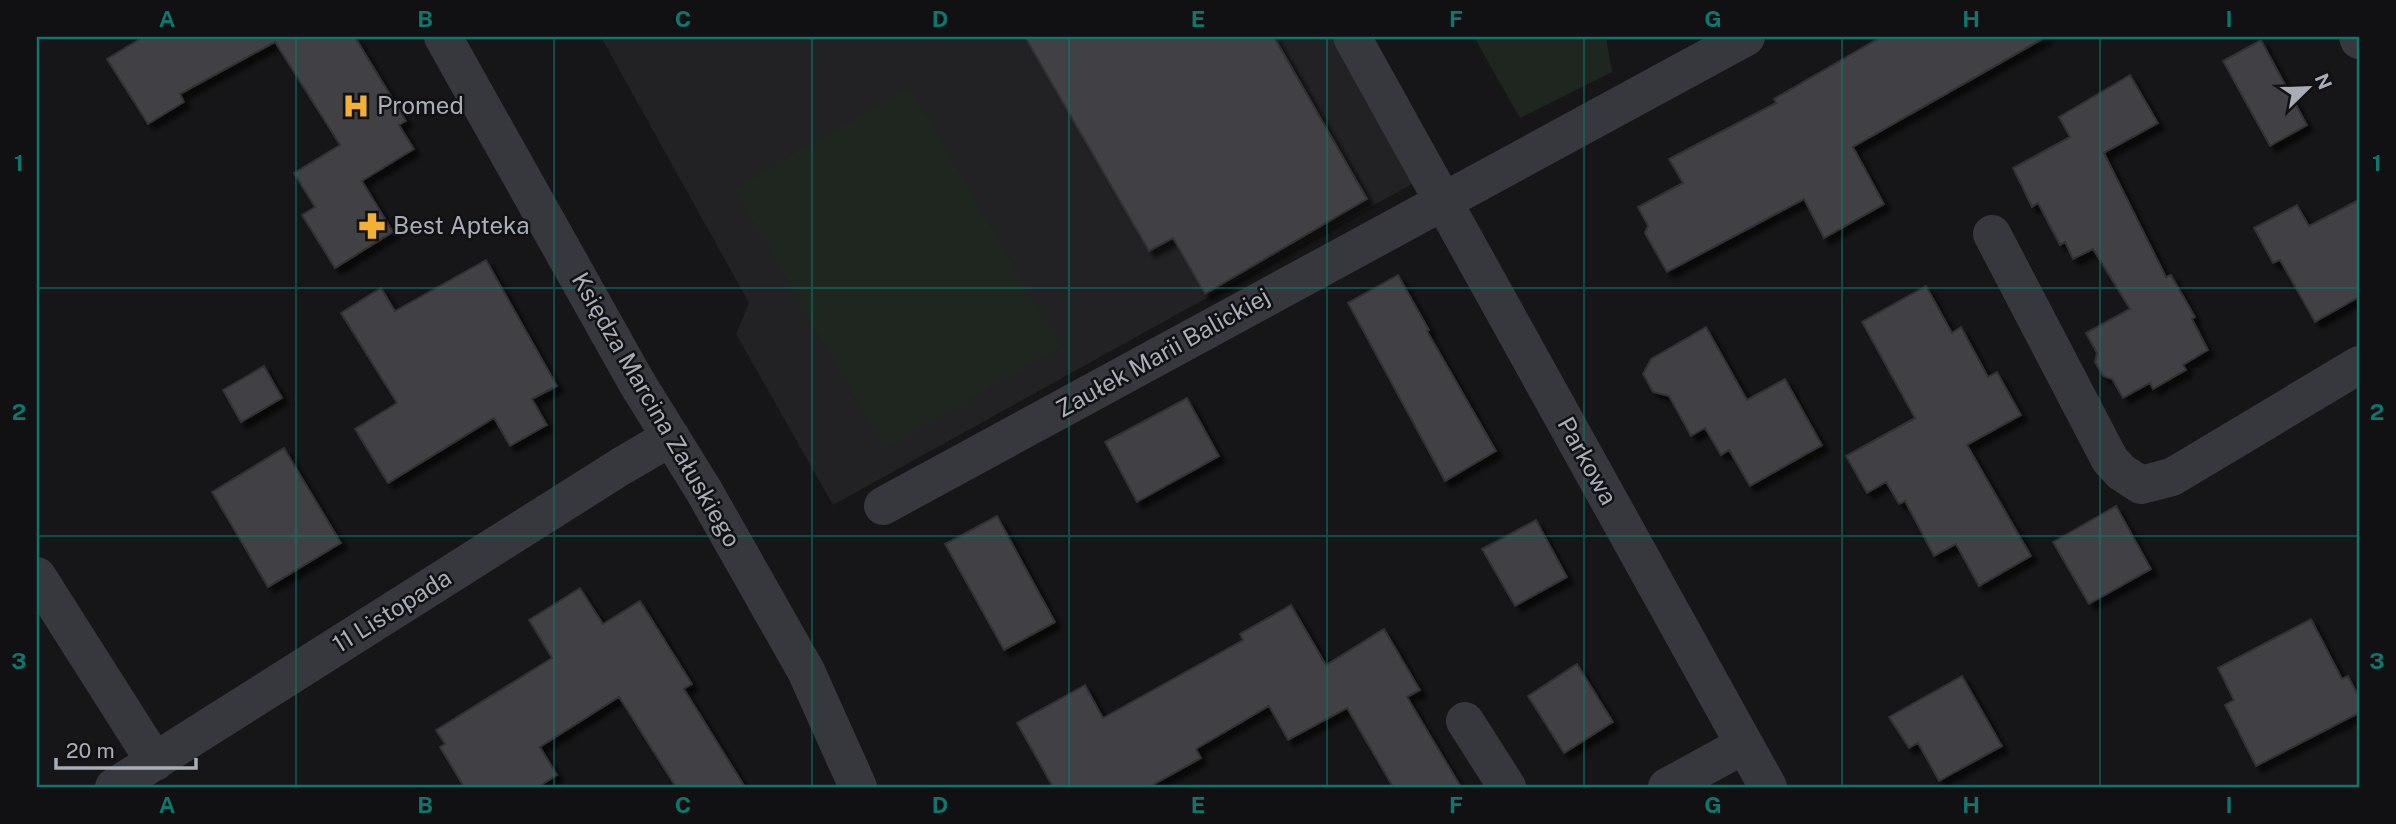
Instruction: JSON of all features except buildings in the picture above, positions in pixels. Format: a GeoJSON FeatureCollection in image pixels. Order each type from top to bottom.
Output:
{"type":"FeatureCollection","features":[{"type":"Feature","properties":{"kind":"street","name":"Księdza Marcina Załuskiego"},"geometry":{"type":"LineString","coordinates":[[443,37],[637,383],[806,671],[858,787]]}},
{"type":"Feature","properties":{"kind":"street","name":"Parkowa"},"geometry":{"type":"LineString","coordinates":[[1352,37],[1768,787]]}},
{"type":"Feature","properties":{"kind":"street","name":"Zaułek Marii Balickiej"},"geometry":{"type":"LineString","coordinates":[[883,506],[1746,37]]}},
{"type":"Feature","properties":{"kind":"street"},"geometry":{"type":"LineString","coordinates":[[1992,234],[2109,460],[2141,485],[2172,477],[2359,365]]}},
{"type":"Feature","properties":{"kind":"street","name":"11 Listopada"},"geometry":{"type":"LineString","coordinates":[[114,787],[671,437]]}},
{"type":"Feature","properties":{"kind":"street"},"geometry":{"type":"LineString","coordinates":[[37,576],[155,762]]}},
{"type":"Feature","properties":{"kind":"street"},"geometry":{"type":"LineString","coordinates":[[1465,721],[1507,787]]}},
{"type":"Feature","properties":{"kind":"street"},"geometry":{"type":"LineString","coordinates":[[1667,787],[1745,745]]}},
{"type":"Feature","properties":{"kind":"shaded area"},"geometry":{"type":"Polygon","coordinates":[[[601,37],[1331,37],[1414,183],[833,505],[736,334],[749,303],[601,37]]]}},
{"type":"Feature","properties":{"kind":"shaded area"},"geometry":{"type":"Polygon","coordinates":[[[1474,37],[1606,37],[1612,72],[1520,118],[1474,37]]]}},
{"type":"Feature","properties":{"kind":"shaded area"},"geometry":{"type":"Polygon","coordinates":[[[910,87],[1061,347],[885,449],[734,189],[910,87]]]}},
{"type":"Feature","properties":{"kind":"place","name":"Promed"},"geometry":{"type":"Point","coordinates":[356,106]}},
{"type":"Feature","properties":{"kind":"place","name":"Best Apteka"},"geometry":{"type":"Point","coordinates":[372,226]}}]}
